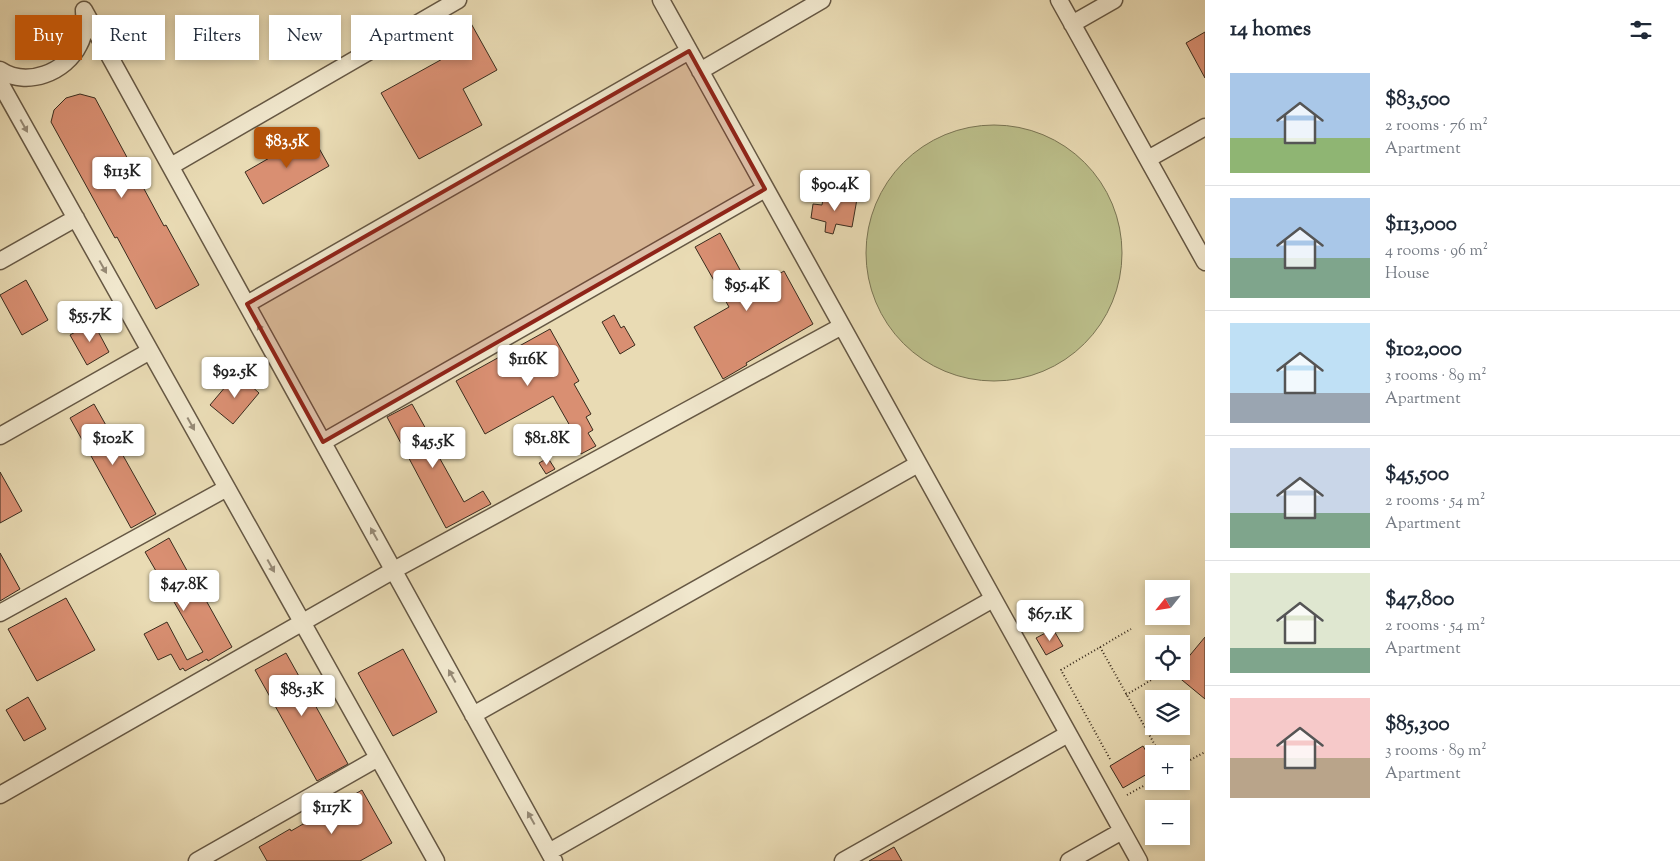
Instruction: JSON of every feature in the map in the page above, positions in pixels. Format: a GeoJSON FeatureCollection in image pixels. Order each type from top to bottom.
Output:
{"type":"FeatureCollection","features":[{"type":"Feature","properties":{"kind":"street"},"geometry":{"type":"LineString","coordinates":[[171,166],[458,0]]}},
{"type":"Feature","properties":{"kind":"street"},"geometry":{"type":"LineString","coordinates":[[661,0],[1139,861]]}},
{"type":"Feature","properties":{"kind":"street"},"geometry":{"type":"LineString","coordinates":[[700,71],[822,0]]}},
{"type":"Feature","properties":{"kind":"street"},"geometry":{"type":"LineString","coordinates":[[1059,0],[1205,262]]}},
{"type":"Feature","properties":{"kind":"street"},"geometry":{"type":"LineString","coordinates":[[1072,24],[1114,0]]}},
{"type":"Feature","properties":{"kind":"street"},"geometry":{"type":"LineString","coordinates":[[85,4],[171,166],[552,857],[993,599]]}},
{"type":"Feature","properties":{"kind":"street"},"geometry":{"type":"LineString","coordinates":[[0,70],[20,77],[38,76],[55,70],[70,60],[80,45],[85,28],[85,4]]}},
{"type":"Feature","properties":{"kind":"street"},"geometry":{"type":"LineString","coordinates":[[247,304],[689,51]]}},
{"type":"Feature","properties":{"kind":"street"},"geometry":{"type":"LineString","coordinates":[[0,83],[436,861]]}},
{"type":"Feature","properties":{"kind":"street"},"geometry":{"type":"LineString","coordinates":[[1148,159],[1205,127]]}},
{"type":"Feature","properties":{"kind":"street"},"geometry":{"type":"LineString","coordinates":[[323,442],[765,189]]}},
{"type":"Feature","properties":{"kind":"street"},"geometry":{"type":"LineString","coordinates":[[0,261],[76,218]]}},
{"type":"Feature","properties":{"kind":"street"},"geometry":{"type":"LineString","coordinates":[[0,795],[394,570],[842,326]]}},
{"type":"Feature","properties":{"kind":"street"},"geometry":{"type":"LineString","coordinates":[[0,436],[150,351]]}},
{"type":"Feature","properties":{"kind":"street"},"geometry":{"type":"LineString","coordinates":[[474,715],[918,464]]}},
{"type":"Feature","properties":{"kind":"street"},"geometry":{"type":"LineString","coordinates":[[0,613],[227,488]]}},
{"type":"Feature","properties":{"kind":"street"},"geometry":{"type":"LineString","coordinates":[[844,861],[1068,734]]}},
{"type":"Feature","properties":{"kind":"street"},"geometry":{"type":"LineString","coordinates":[[197,861],[378,758]]}},
{"type":"Feature","properties":{"kind":"street"},"geometry":{"type":"LineString","coordinates":[[1069,861],[1122,831]]}},
{"type":"Feature","properties":{"kind":"path"},"geometry":{"type":"LineString","coordinates":[[1110,759],[1061,670],[1130,629]]}},
{"type":"Feature","properties":{"kind":"path"},"geometry":{"type":"LineString","coordinates":[[1100,647],[1155,745]]}},
{"type":"Feature","properties":{"kind":"path"},"geometry":{"type":"LineString","coordinates":[[1126,695],[1151,680]]}},
{"type":"Feature","properties":{"kind":"path"},"geometry":{"type":"LineString","coordinates":[[1190,760],[1205,752]]}},
{"type":"Feature","properties":{"kind":"path"},"geometry":{"type":"LineString","coordinates":[[1128,795],[1145,785]]}},
{"type":"Feature","properties":{"kind":"highlighted area"},"geometry":{"type":"Polygon","coordinates":[[[689,51],[765,189],[323,442],[247,304],[689,51]]]}},
{"type":"Feature","properties":{"kind":"green space"},"geometry":{"type":"Polygon","coordinates":[[[994,125],[1031,131],[1054,140],[1075,154],[1093,172],[1112,204],[1119,228],[1122,253],[1116,290],[1107,313],[1093,334],[1075,352],[1043,371],[1019,378],[994,381],[957,375],[934,366],[913,352],[895,334],[876,302],[869,278],[866,253],[872,216],[881,193],[895,172],[913,154],[945,135],[969,128],[994,125]]]}},
{"type":"Feature","properties":{"kind":"building"},"geometry":{"type":"Polygon","coordinates":[[[472,25],[497,70],[463,89],[482,125],[419,159],[381,93],[441,60],[472,60],[472,25]]]}},
{"type":"Feature","properties":{"kind":"building"},"geometry":{"type":"Polygon","coordinates":[[[1205,32],[1205,78],[1186,43],[1205,32]]]}},
{"type":"Feature","properties":{"kind":"building"},"geometry":{"type":"Polygon","coordinates":[[[80,94],[95,98],[164,226],[166,225],[199,285],[156,309],[51,122],[54,110],[66,98],[80,94]]]}},
{"type":"Feature","properties":{"kind":"building"},"geometry":{"type":"Polygon","coordinates":[[[311,134],[329,166],[263,204],[245,172],[311,134]]]}},
{"type":"Feature","properties":{"kind":"building"},"geometry":{"type":"Polygon","coordinates":[[[824,193],[857,199],[852,227],[836,224],[833,234],[825,232],[826,222],[811,218],[813,204],[822,205],[824,193]]]}},
{"type":"Feature","properties":{"kind":"building"},"geometry":{"type":"Polygon","coordinates":[[[720,233],[751,290],[784,271],[813,324],[746,363],[747,365],[723,379],[694,327],[729,307],[695,247],[720,233]]]}},
{"type":"Feature","properties":{"kind":"building"},"geometry":{"type":"Polygon","coordinates":[[[26,280],[48,320],[22,335],[0,295],[26,280]]]}},
{"type":"Feature","properties":{"kind":"building"},"geometry":{"type":"Polygon","coordinates":[[[614,315],[621,328],[624,326],[635,345],[620,354],[602,322],[614,315]]]}},
{"type":"Feature","properties":{"kind":"building"},"geometry":{"type":"Polygon","coordinates":[[[93,322],[109,352],[87,365],[70,335],[93,322]]]}},
{"type":"Feature","properties":{"kind":"building"},"geometry":{"type":"Polygon","coordinates":[[[550,329],[579,381],[574,384],[591,414],[586,417],[593,430],[588,433],[596,446],[581,454],[574,442],[578,440],[553,396],[485,434],[456,381],[550,329]]]}},
{"type":"Feature","properties":{"kind":"building"},"geometry":{"type":"Polygon","coordinates":[[[237,373],[259,393],[233,424],[210,405],[237,373]]]}},
{"type":"Feature","properties":{"kind":"building"},"geometry":{"type":"Polygon","coordinates":[[[94,404],[156,514],[131,528],[70,418],[94,404]]]}},
{"type":"Feature","properties":{"kind":"building"},"geometry":{"type":"Polygon","coordinates":[[[412,404],[464,502],[483,491],[491,504],[446,528],[387,417],[412,404]]]}},
{"type":"Feature","properties":{"kind":"building"},"geometry":{"type":"Polygon","coordinates":[[[548,458],[555,469],[546,474],[539,463],[548,458]]]}},
{"type":"Feature","properties":{"kind":"building"},"geometry":{"type":"Polygon","coordinates":[[[0,472],[22,511],[0,523],[0,472]]]}},
{"type":"Feature","properties":{"kind":"building"},"geometry":{"type":"Polygon","coordinates":[[[169,538],[232,647],[208,661],[207,659],[185,671],[183,668],[180,670],[171,654],[158,660],[144,634],[167,622],[187,660],[203,652],[145,552],[169,538]]]}},
{"type":"Feature","properties":{"kind":"building"},"geometry":{"type":"Polygon","coordinates":[[[0,553],[20,589],[0,601],[0,553]]]}},
{"type":"Feature","properties":{"kind":"building"},"geometry":{"type":"Polygon","coordinates":[[[66,598],[95,650],[37,681],[8,629],[66,598]]]}},
{"type":"Feature","properties":{"kind":"building"},"geometry":{"type":"Polygon","coordinates":[[[1053,629],[1063,646],[1046,655],[1036,638],[1053,629]]]}},
{"type":"Feature","properties":{"kind":"building"},"geometry":{"type":"Polygon","coordinates":[[[1205,637],[1205,699],[1182,680],[1190,680],[1190,655],[1205,637]]]}},
{"type":"Feature","properties":{"kind":"building"},"geometry":{"type":"Polygon","coordinates":[[[403,649],[437,712],[393,736],[358,673],[403,649]]]}},
{"type":"Feature","properties":{"kind":"building"},"geometry":{"type":"Polygon","coordinates":[[[286,653],[348,764],[317,781],[255,670],[286,653]]]}},
{"type":"Feature","properties":{"kind":"building"},"geometry":{"type":"Polygon","coordinates":[[[28,697],[46,729],[24,741],[6,710],[28,697]]]}},
{"type":"Feature","properties":{"kind":"building"},"geometry":{"type":"Polygon","coordinates":[[[1143,746],[1145,749],[1145,775],[1123,788],[1110,766],[1143,746]]]}},
{"type":"Feature","properties":{"kind":"building"},"geometry":{"type":"Polygon","coordinates":[[[362,790],[392,843],[360,861],[267,861],[259,847],[362,790]]]}},
{"type":"Feature","properties":{"kind":"building"},"geometry":{"type":"Polygon","coordinates":[[[894,847],[902,861],[869,861],[894,847]]]}}]}
